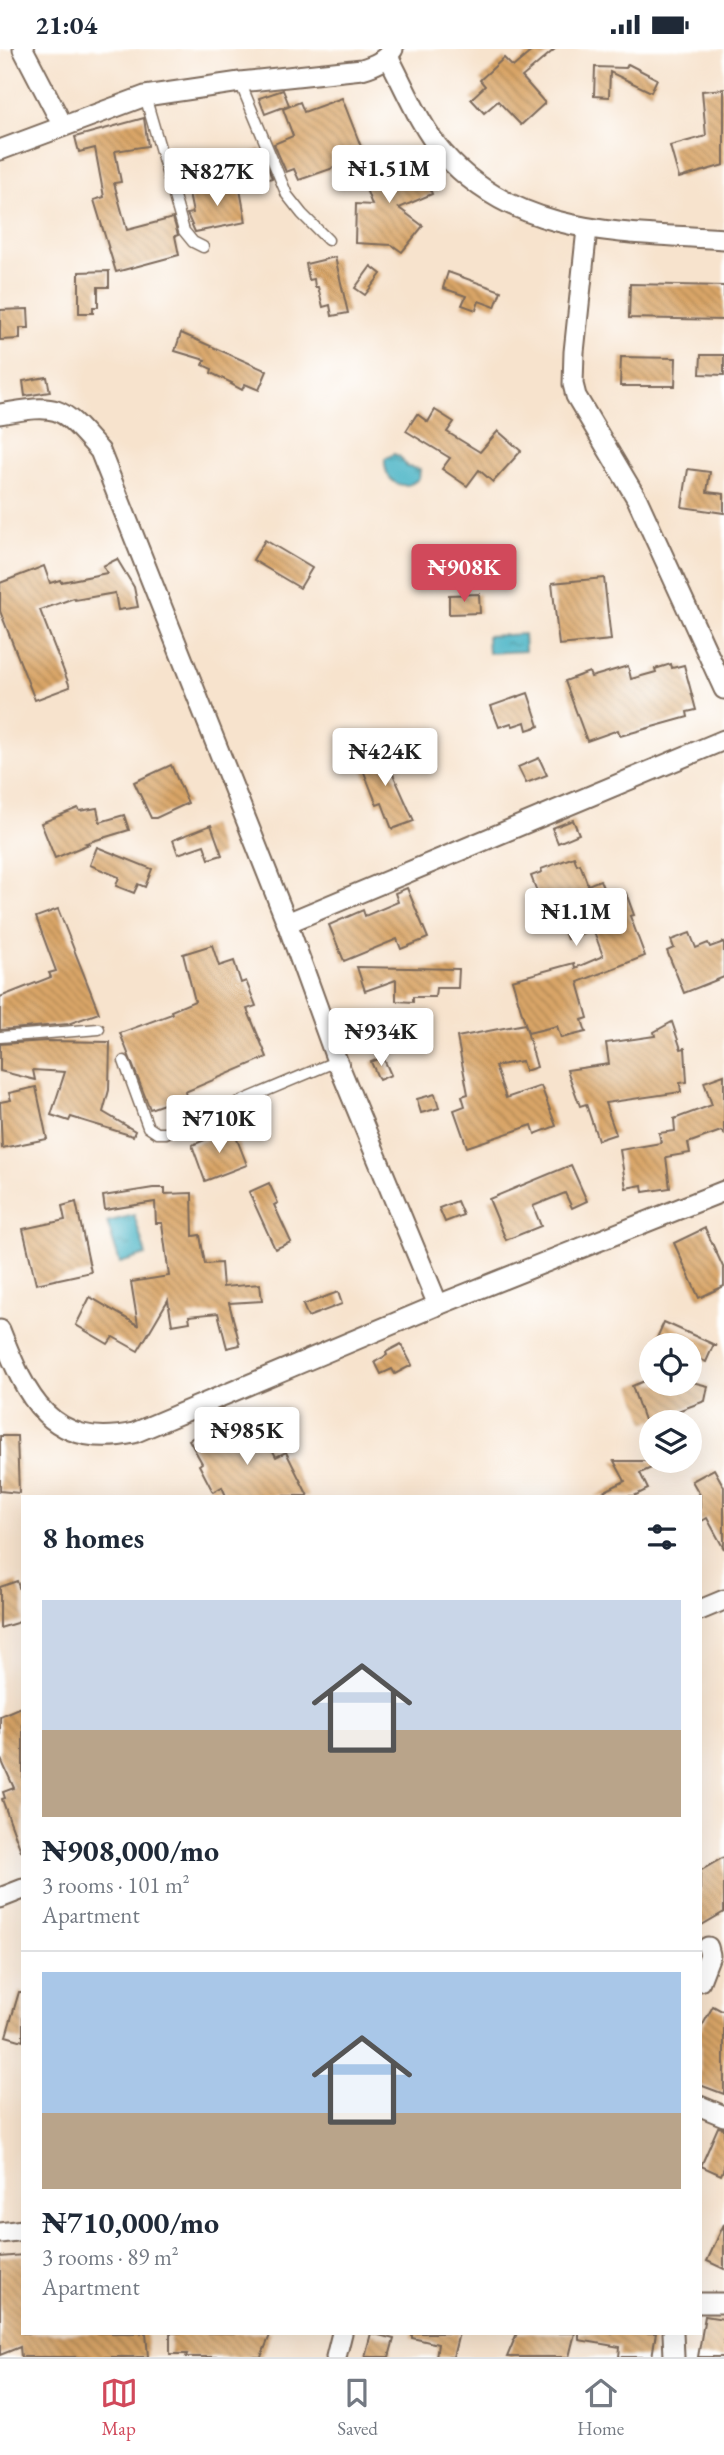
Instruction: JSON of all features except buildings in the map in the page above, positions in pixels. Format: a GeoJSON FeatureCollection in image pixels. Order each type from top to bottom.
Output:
{"type":"FeatureCollection","features":[{"type":"Feature","properties":{"kind":"street"},"geometry":{"type":"LineString","coordinates":[[23,49],[63,126]]}},
{"type":"Feature","properties":{"kind":"street"},"geometry":{"type":"LineString","coordinates":[[0,150],[145,96],[240,82],[362,69],[377,65],[391,53],[442,152],[474,184],[500,201],[539,218],[587,229],[724,239]]}},
{"type":"Feature","properties":{"kind":"street"},"geometry":{"type":"LineString","coordinates":[[587,229],[574,352],[573,384],[576,396],[637,499],[724,689]]}},
{"type":"Feature","properties":{"kind":"street"},"geometry":{"type":"LineString","coordinates":[[0,414],[38,407],[54,409],[76,422],[100,451],[287,923],[337,1061],[438,1305]]}},
{"type":"Feature","properties":{"kind":"street"},"geometry":{"type":"LineString","coordinates":[[287,923],[724,740]]}},
{"type":"Feature","properties":{"kind":"street"},"geometry":{"type":"LineString","coordinates":[[0,1330],[19,1377],[41,1411],[71,1429],[92,1436],[111,1438],[134,1433],[438,1305],[724,1191]]}},
{"type":"Feature","properties":{"kind":"street"},"geometry":{"type":"LineString","coordinates":[[702,1609],[724,1600]]}},
{"type":"Feature","properties":{"kind":"street"},"geometry":{"type":"LineString","coordinates":[[0,1898],[21,1890]]}},
{"type":"Feature","properties":{"kind":"street"},"geometry":{"type":"LineString","coordinates":[[702,1976],[711,1945]]}},
{"type":"Feature","properties":{"kind":"street"},"geometry":{"type":"LineString","coordinates":[[702,2107],[724,2116]]}},
{"type":"Feature","properties":{"kind":"street"},"geometry":{"type":"LineString","coordinates":[[0,2233],[21,2230]]}},
{"type":"Feature","properties":{"kind":"street"},"geometry":{"type":"LineString","coordinates":[[702,2303],[724,2304]]}},
{"type":"Feature","properties":{"kind":"street"},"geometry":{"type":"LineString","coordinates":[[336,2357],[342,2335]]}},
{"type":"Feature","properties":{"kind":"street"},"geometry":{"type":"LineString","coordinates":[[673,2335],[674,2357]]}},
{"type":"Feature","properties":{"kind":"lane"},"geometry":{"type":"LineString","coordinates":[[240,82],[287,195],[328,240]]}},
{"type":"Feature","properties":{"kind":"lane"},"geometry":{"type":"LineString","coordinates":[[145,96],[184,231],[192,242],[203,247]]}},
{"type":"Feature","properties":{"kind":"lane"},"geometry":{"type":"LineString","coordinates":[[0,1037],[99,1030]]}},
{"type":"Feature","properties":{"kind":"lane"},"geometry":{"type":"LineString","coordinates":[[124,1061],[148,1127],[157,1133],[166,1133],[337,1061]]}},
{"type":"Feature","properties":{"kind":"water"},"geometry":{"type":"Polygon","coordinates":[[[394,454],[400,457],[407,467],[420,469],[419,478],[413,483],[400,485],[390,478],[385,459],[394,454]]]}},
{"type":"Feature","properties":{"kind":"water"},"geometry":{"type":"Polygon","coordinates":[[[524,634],[525,651],[488,653],[487,636],[524,634]]]}},
{"type":"Feature","properties":{"kind":"water"},"geometry":{"type":"Polygon","coordinates":[[[134,1215],[146,1255],[120,1263],[107,1222],[134,1215]]]}}]}
